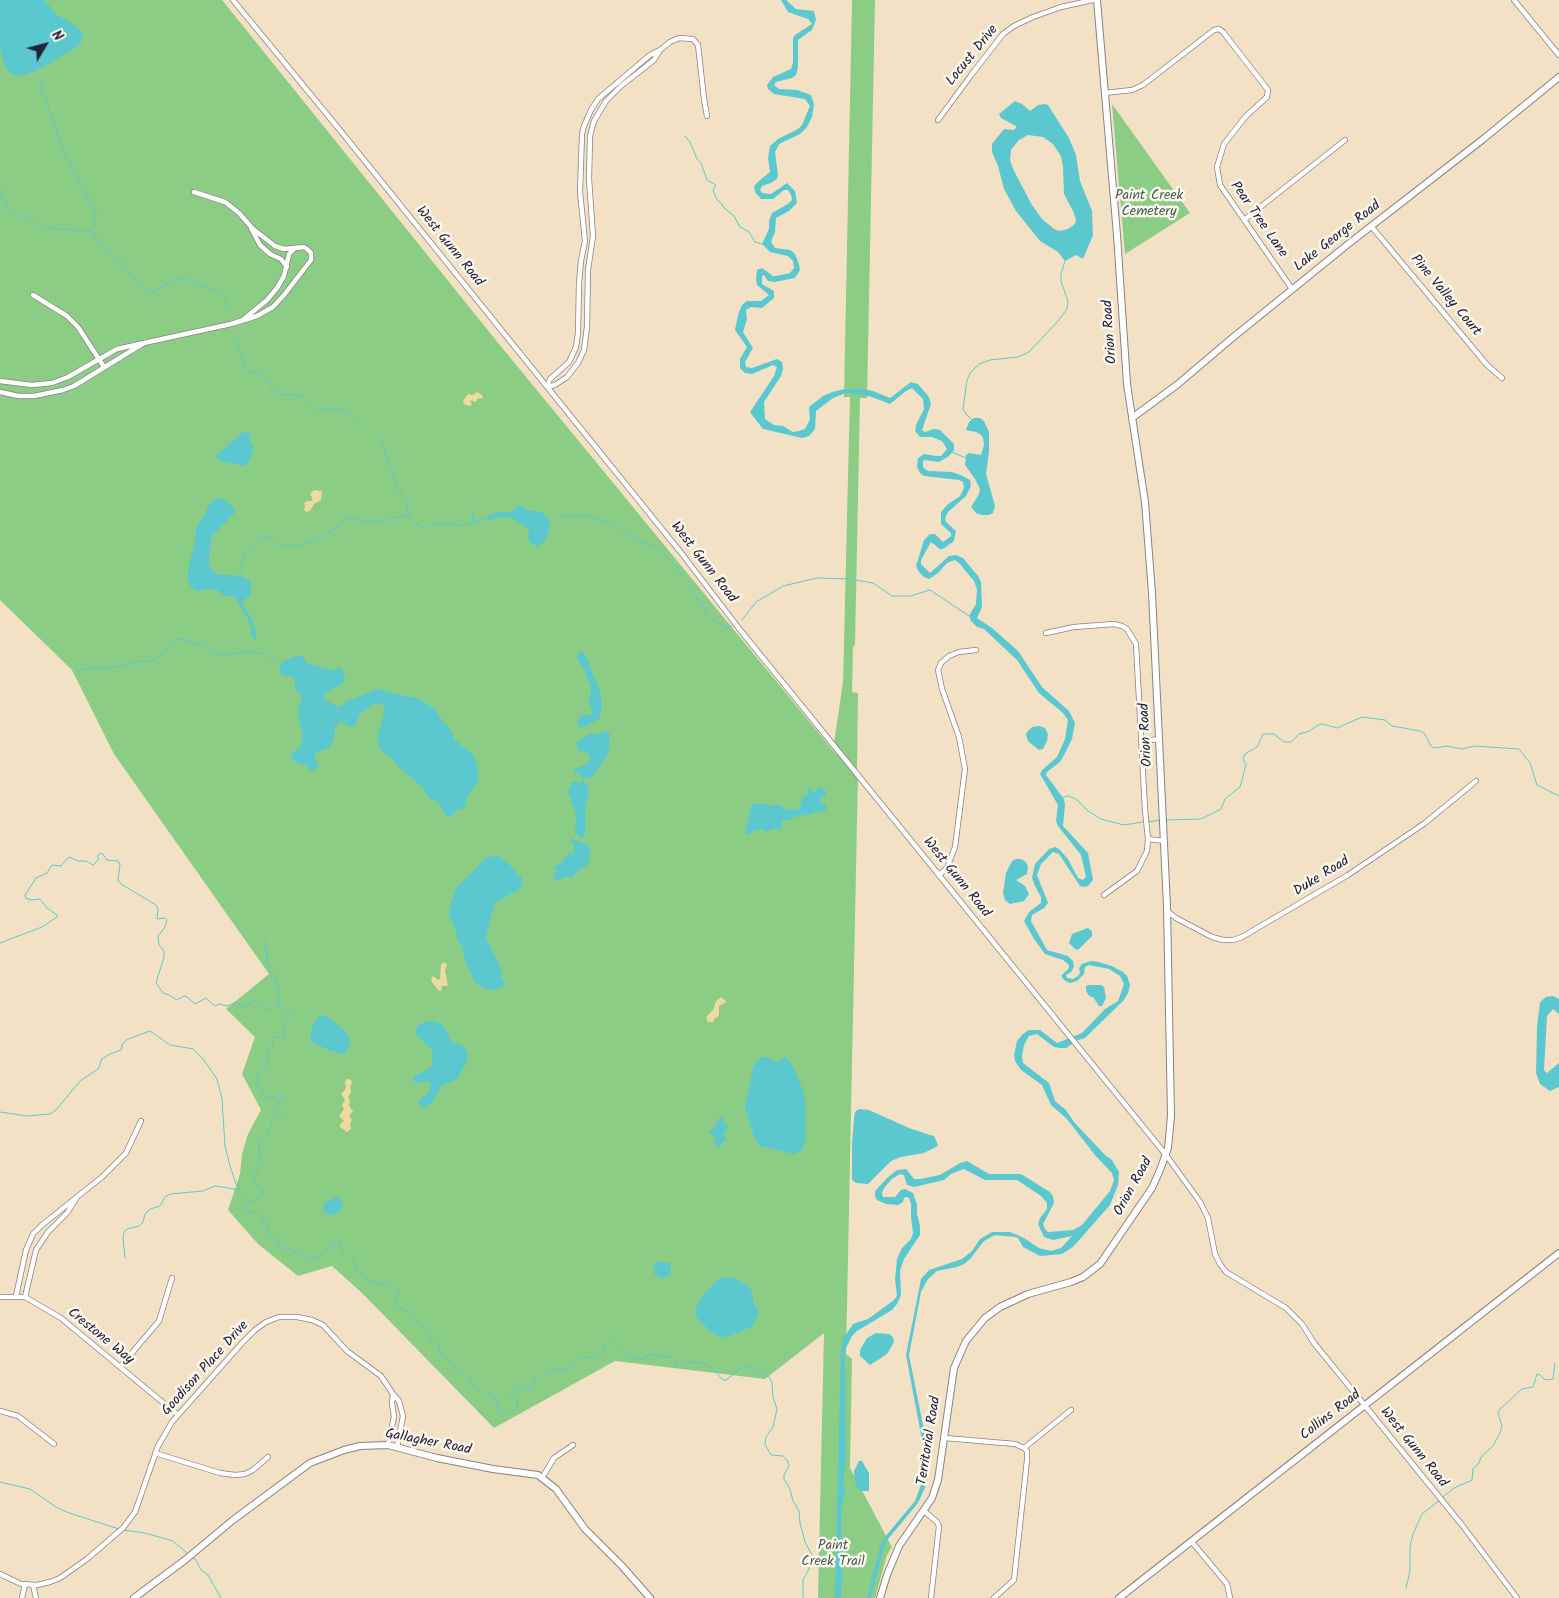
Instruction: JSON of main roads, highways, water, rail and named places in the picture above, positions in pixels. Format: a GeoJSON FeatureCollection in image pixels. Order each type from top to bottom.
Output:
{"type":"FeatureCollection","features":[{"type":"Feature","properties":{"kind":"water"},"geometry":{"type":"Polygon","coordinates":[[[0,0],[44,0],[56,14],[73,24],[83,34],[81,43],[71,51],[36,71],[22,76],[12,74],[7,70],[2,58],[0,45],[0,0]]]}},
{"type":"Feature","properties":{"kind":"water"},"geometry":{"type":"Polygon","coordinates":[[[781,0],[786,0],[796,9],[814,11],[816,20],[812,30],[798,40],[798,67],[796,75],[792,78],[776,82],[774,85],[779,89],[797,90],[811,95],[814,104],[812,117],[807,127],[800,134],[779,144],[775,152],[777,179],[762,186],[760,190],[762,193],[771,194],[787,183],[795,191],[797,203],[789,211],[776,218],[775,232],[771,242],[775,248],[790,250],[795,254],[800,270],[795,278],[775,282],[768,281],[764,275],[762,276],[762,284],[774,291],[774,298],[762,308],[751,307],[746,310],[747,319],[743,332],[753,348],[745,362],[746,367],[752,368],[777,359],[782,362],[781,376],[764,402],[765,419],[774,425],[783,426],[793,432],[805,429],[810,419],[809,407],[823,396],[832,392],[845,389],[863,389],[890,398],[911,382],[918,384],[929,397],[931,404],[922,430],[925,432],[934,429],[940,430],[954,444],[954,450],[949,456],[939,462],[924,460],[923,467],[928,471],[952,472],[963,476],[970,480],[971,486],[966,496],[948,512],[945,518],[946,522],[956,531],[954,541],[943,549],[940,549],[931,542],[921,560],[921,564],[930,573],[949,556],[956,555],[963,558],[981,582],[982,607],[977,618],[992,628],[1018,651],[1042,687],[1069,711],[1075,723],[1072,739],[1064,755],[1060,762],[1047,772],[1046,775],[1064,799],[1063,826],[1088,853],[1093,880],[1088,886],[1080,886],[1059,854],[1053,852],[1041,864],[1037,875],[1048,903],[1044,908],[1032,915],[1031,921],[1047,950],[1068,956],[1073,961],[1074,967],[1066,975],[1067,978],[1073,979],[1078,976],[1080,973],[1079,968],[1082,964],[1091,961],[1112,966],[1123,972],[1127,976],[1130,985],[1124,1000],[1085,1038],[1066,1048],[1060,1048],[1054,1047],[1037,1034],[1029,1036],[1024,1045],[1023,1063],[1049,1083],[1055,1101],[1066,1110],[1074,1122],[1112,1160],[1119,1172],[1118,1185],[1110,1205],[1073,1247],[1062,1254],[1040,1256],[1023,1247],[1018,1238],[995,1235],[984,1241],[964,1264],[937,1271],[928,1279],[921,1292],[909,1355],[926,1440],[929,1463],[927,1483],[918,1503],[888,1539],[884,1547],[871,1598],[867,1598],[880,1546],[885,1537],[915,1501],[922,1482],[925,1463],[906,1355],[921,1279],[929,1270],[962,1259],[972,1251],[980,1239],[992,1232],[1010,1232],[1024,1238],[1039,1248],[1051,1251],[1061,1248],[1072,1236],[1053,1240],[1044,1237],[1038,1224],[1047,1209],[1047,1203],[1041,1196],[1017,1180],[985,1180],[964,1169],[951,1174],[944,1180],[914,1187],[907,1185],[904,1175],[900,1174],[892,1179],[884,1188],[883,1197],[895,1197],[901,1190],[905,1189],[913,1193],[917,1205],[920,1235],[904,1259],[900,1271],[901,1295],[897,1304],[892,1310],[857,1331],[846,1348],[846,1458],[843,1481],[845,1491],[842,1506],[841,1538],[843,1555],[841,1598],[835,1598],[841,1349],[843,1339],[853,1324],[868,1319],[897,1296],[895,1279],[897,1259],[902,1248],[911,1239],[913,1233],[909,1198],[904,1198],[903,1202],[898,1205],[886,1204],[877,1200],[875,1191],[897,1170],[906,1169],[914,1179],[920,1179],[940,1175],[967,1161],[989,1174],[1021,1174],[1050,1192],[1054,1203],[1043,1224],[1048,1232],[1073,1230],[1082,1225],[1110,1191],[1114,1180],[1112,1173],[1095,1155],[1067,1119],[1051,1105],[1042,1085],[1021,1070],[1015,1061],[1014,1055],[1017,1041],[1029,1030],[1040,1030],[1057,1043],[1082,1033],[1105,1009],[1118,1001],[1124,984],[1120,976],[1109,969],[1089,965],[1085,967],[1084,974],[1077,981],[1070,983],[1064,980],[1061,976],[1069,968],[1069,965],[1063,960],[1045,954],[1024,921],[1029,912],[1041,903],[1041,897],[1032,878],[1035,864],[1049,849],[1055,847],[1059,849],[1068,859],[1078,878],[1083,880],[1086,877],[1081,855],[1058,826],[1056,821],[1058,805],[1040,774],[1057,757],[1065,739],[1068,720],[1063,713],[1039,693],[1017,660],[984,629],[977,627],[971,621],[969,616],[976,604],[977,589],[974,581],[959,563],[955,560],[947,563],[929,579],[919,572],[916,566],[924,540],[930,534],[935,534],[943,542],[951,536],[951,533],[941,524],[941,512],[948,504],[960,496],[964,488],[963,482],[959,480],[924,476],[917,467],[918,458],[924,454],[941,456],[947,449],[942,441],[932,437],[920,437],[915,431],[924,409],[923,399],[912,388],[890,404],[869,396],[843,394],[833,398],[816,411],[815,429],[809,436],[802,438],[763,429],[750,412],[774,376],[777,367],[773,365],[752,374],[745,373],[740,368],[740,359],[747,347],[735,330],[738,315],[742,305],[747,301],[761,301],[769,295],[757,285],[757,270],[762,268],[776,276],[790,273],[794,268],[793,261],[788,256],[770,252],[762,244],[769,229],[772,213],[788,204],[792,200],[791,195],[788,190],[784,190],[773,199],[761,199],[755,192],[754,186],[770,172],[768,158],[770,146],[802,125],[810,106],[805,99],[774,94],[768,89],[767,85],[773,77],[791,69],[793,62],[793,38],[795,35],[812,24],[808,19],[788,12],[781,0]]]}},
{"type":"Feature","properties":{"kind":"water"},"geometry":{"type":"Polygon","coordinates":[[[1015,101],[1030,111],[1038,105],[1048,105],[1069,138],[1076,155],[1080,181],[1092,211],[1093,235],[1083,259],[1076,255],[1065,261],[1058,252],[1040,241],[1016,211],[1004,189],[992,152],[992,144],[1004,129],[1014,130],[1016,126],[1001,118],[999,114],[1015,101]],[[1028,135],[1019,140],[1011,150],[1010,160],[1032,205],[1042,219],[1059,231],[1068,229],[1075,224],[1076,220],[1064,194],[1061,156],[1053,144],[1043,137],[1028,135]]]}},
{"type":"Feature","properties":{"kind":"water"},"geometry":{"type":"Polygon","coordinates":[[[974,418],[980,418],[984,421],[989,432],[986,474],[995,506],[993,513],[989,515],[976,513],[971,507],[980,489],[965,465],[966,455],[969,453],[981,455],[984,445],[981,435],[966,430],[969,422],[974,418]]]}},
{"type":"Feature","properties":{"kind":"water"},"geometry":{"type":"Polygon","coordinates":[[[243,432],[250,433],[249,439],[253,447],[252,456],[248,463],[243,466],[220,461],[216,456],[243,432]]]}},
{"type":"Feature","properties":{"kind":"water"},"geometry":{"type":"Polygon","coordinates":[[[220,498],[232,505],[235,512],[212,536],[209,557],[210,567],[216,574],[239,576],[251,581],[251,595],[242,602],[253,622],[257,638],[255,640],[251,634],[247,617],[235,598],[225,596],[217,590],[197,591],[192,588],[188,581],[188,569],[195,542],[196,527],[210,503],[220,498]]]}},
{"type":"Feature","properties":{"kind":"water"},"geometry":{"type":"Polygon","coordinates":[[[520,506],[527,510],[541,512],[548,518],[550,526],[548,534],[545,541],[540,545],[536,546],[530,543],[528,538],[529,529],[512,518],[499,517],[491,520],[487,518],[477,523],[471,520],[474,511],[475,516],[473,520],[477,522],[492,514],[513,512],[516,507],[520,506]]]}},
{"type":"Feature","properties":{"kind":"water"},"geometry":{"type":"Polygon","coordinates":[[[581,651],[585,654],[600,691],[602,708],[599,719],[580,729],[577,721],[579,718],[582,715],[591,715],[592,712],[589,703],[591,687],[577,658],[581,651]]]}},
{"type":"Feature","properties":{"kind":"water"},"geometry":{"type":"Polygon","coordinates":[[[300,655],[304,657],[306,663],[332,670],[340,668],[343,671],[345,680],[323,697],[323,699],[339,707],[348,701],[377,689],[408,697],[416,697],[435,709],[442,721],[448,726],[456,741],[473,754],[478,768],[478,782],[467,797],[466,805],[463,809],[457,810],[451,817],[447,817],[439,803],[428,797],[424,789],[398,766],[391,757],[382,752],[378,743],[378,736],[385,710],[380,703],[371,705],[360,713],[355,726],[349,727],[341,721],[334,727],[335,735],[330,747],[316,753],[314,757],[319,765],[315,770],[310,770],[306,765],[292,760],[291,753],[301,746],[302,734],[298,709],[302,697],[295,689],[295,679],[281,674],[279,666],[285,660],[300,655]]]}},
{"type":"Feature","properties":{"kind":"water"},"geometry":{"type":"Polygon","coordinates":[[[1039,726],[1045,728],[1048,734],[1043,749],[1039,750],[1028,741],[1026,735],[1032,727],[1039,726]]]}},
{"type":"Feature","properties":{"kind":"water"},"geometry":{"type":"Polygon","coordinates":[[[604,731],[610,735],[607,756],[591,778],[585,778],[583,782],[589,787],[585,813],[586,827],[584,836],[581,838],[575,833],[576,813],[568,792],[572,782],[581,782],[583,779],[582,776],[574,772],[574,769],[586,765],[591,758],[588,753],[578,750],[577,742],[589,734],[597,735],[604,731]]]}},
{"type":"Feature","properties":{"kind":"water"},"geometry":{"type":"Polygon","coordinates":[[[808,787],[814,792],[821,787],[825,790],[826,794],[819,800],[826,805],[824,812],[816,811],[812,814],[784,820],[779,830],[774,828],[767,832],[761,829],[752,831],[750,835],[745,833],[750,807],[753,804],[770,806],[776,804],[787,809],[799,810],[802,798],[808,795],[808,787]]]}},
{"type":"Feature","properties":{"kind":"water"},"geometry":{"type":"Polygon","coordinates":[[[571,838],[589,846],[589,861],[587,866],[577,871],[572,878],[567,876],[556,882],[554,867],[561,863],[569,852],[574,853],[574,845],[571,838]]]}},
{"type":"Feature","properties":{"kind":"water"},"geometry":{"type":"Polygon","coordinates":[[[499,856],[509,864],[521,877],[523,884],[518,890],[496,902],[491,916],[486,938],[500,966],[501,976],[505,982],[503,987],[491,990],[481,987],[474,981],[456,936],[455,927],[449,917],[451,903],[457,887],[485,858],[499,856]]]}},
{"type":"Feature","properties":{"kind":"water"},"geometry":{"type":"Polygon","coordinates":[[[1016,859],[1026,862],[1028,867],[1027,874],[1016,880],[1025,886],[1029,894],[1024,901],[1010,904],[1005,900],[1003,893],[1006,873],[1012,861],[1016,859]]]}},
{"type":"Feature","properties":{"kind":"water"},"geometry":{"type":"Polygon","coordinates":[[[1088,928],[1092,931],[1092,936],[1078,950],[1075,949],[1069,943],[1072,934],[1088,928]]]}},
{"type":"Feature","properties":{"kind":"water"},"geometry":{"type":"Polygon","coordinates":[[[1101,985],[1104,987],[1106,998],[1102,1006],[1099,1006],[1093,997],[1089,996],[1086,986],[1101,985]]]}},
{"type":"Feature","properties":{"kind":"water"},"geometry":{"type":"Polygon","coordinates":[[[1553,996],[1559,999],[1559,1014],[1553,1009],[1547,1016],[1544,1070],[1547,1073],[1559,1063],[1559,1087],[1550,1091],[1540,1084],[1536,1073],[1537,1027],[1540,1002],[1546,997],[1553,996]]]}},
{"type":"Feature","properties":{"kind":"water"},"geometry":{"type":"Polygon","coordinates":[[[323,1015],[346,1032],[350,1042],[344,1054],[328,1050],[311,1041],[312,1026],[318,1017],[323,1015]]]}},
{"type":"Feature","properties":{"kind":"water"},"geometry":{"type":"Polygon","coordinates":[[[427,1021],[441,1024],[451,1041],[464,1047],[468,1054],[467,1061],[457,1079],[441,1086],[432,1103],[422,1108],[418,1101],[430,1091],[431,1084],[426,1081],[416,1083],[412,1077],[429,1069],[432,1065],[432,1050],[415,1032],[418,1025],[427,1021]]]}},
{"type":"Feature","properties":{"kind":"water"},"geometry":{"type":"Polygon","coordinates":[[[785,1056],[792,1064],[804,1093],[805,1103],[805,1142],[801,1151],[794,1154],[760,1146],[753,1134],[745,1108],[753,1067],[757,1061],[762,1057],[766,1057],[779,1062],[785,1056]]]}},
{"type":"Feature","properties":{"kind":"water"},"geometry":{"type":"Polygon","coordinates":[[[859,1109],[869,1110],[909,1128],[934,1136],[938,1145],[924,1153],[901,1157],[891,1161],[868,1184],[856,1183],[852,1180],[852,1143],[855,1112],[859,1109]]]}},
{"type":"Feature","properties":{"kind":"water"},"geometry":{"type":"Polygon","coordinates":[[[720,1117],[723,1118],[724,1123],[729,1127],[723,1133],[727,1140],[720,1147],[713,1142],[716,1136],[708,1133],[716,1126],[720,1117]]]}},
{"type":"Feature","properties":{"kind":"water"},"geometry":{"type":"Polygon","coordinates":[[[337,1197],[341,1199],[343,1205],[341,1210],[334,1215],[325,1213],[323,1209],[324,1203],[337,1197]]]}},
{"type":"Feature","properties":{"kind":"water"},"geometry":{"type":"Polygon","coordinates":[[[658,1261],[670,1263],[671,1273],[668,1276],[661,1278],[654,1274],[653,1266],[658,1261]]]}},
{"type":"Feature","properties":{"kind":"water"},"geometry":{"type":"Polygon","coordinates":[[[731,1277],[741,1281],[750,1288],[753,1294],[753,1302],[759,1312],[751,1327],[730,1336],[722,1337],[714,1335],[696,1317],[695,1312],[699,1300],[719,1278],[731,1277]]]}},
{"type":"Feature","properties":{"kind":"water"},"geometry":{"type":"Polygon","coordinates":[[[876,1333],[889,1334],[893,1337],[894,1342],[887,1354],[870,1365],[860,1356],[860,1350],[867,1338],[876,1333]]]}},
{"type":"Feature","properties":{"kind":"water"},"geometry":{"type":"Polygon","coordinates":[[[859,1461],[862,1461],[869,1473],[869,1491],[860,1491],[855,1483],[854,1471],[859,1461]]]}},
{"type":"Feature","properties":{"kind":"waterway"},"geometry":{"type":"LineString","coordinates":[[45,81],[41,85],[41,91],[46,99],[61,145],[97,216],[92,232]]}},
{"type":"Feature","properties":{"kind":"waterway"},"geometry":{"type":"LineString","coordinates":[[685,136],[701,163],[707,180],[716,185],[713,190],[717,200],[734,216],[740,227],[749,232],[755,242],[762,244]]}},
{"type":"Feature","properties":{"kind":"waterway"},"geometry":{"type":"LineString","coordinates":[[0,190],[10,210],[46,228],[91,231],[143,289],[151,292],[156,291],[175,279],[184,278],[217,291],[225,299],[231,312]]}},
{"type":"Feature","properties":{"kind":"waterway"},"geometry":{"type":"LineString","coordinates":[[972,420],[963,409],[967,380],[971,372],[979,364],[990,360],[1018,357],[1029,352],[1067,309],[1068,301],[1061,281],[1065,261]]}},
{"type":"Feature","properties":{"kind":"waterway"},"geometry":{"type":"LineString","coordinates":[[236,340],[246,369],[249,372],[259,374],[268,382],[273,390],[283,395],[291,394],[305,398],[315,408],[322,411],[327,408],[331,410],[334,408],[345,410],[349,413],[349,417],[352,420],[360,422]]}},
{"type":"Feature","properties":{"kind":"waterway"},"geometry":{"type":"LineString","coordinates":[[381,441],[398,488],[406,501],[408,516],[416,524],[428,529],[435,524],[453,523],[462,526],[482,520]]}},
{"type":"Feature","properties":{"kind":"waterway"},"geometry":{"type":"LineString","coordinates":[[952,452],[966,458]]}},
{"type":"Feature","properties":{"kind":"waterway"},"geometry":{"type":"LineString","coordinates":[[239,576],[246,553],[256,541],[267,536],[280,546],[300,545],[322,537],[339,526],[347,518],[355,517],[364,521],[383,522],[392,518],[408,516]]}},
{"type":"Feature","properties":{"kind":"waterway"},"geometry":{"type":"LineString","coordinates":[[561,517],[585,516],[612,522],[629,536],[660,549],[683,577]]}},
{"type":"Feature","properties":{"kind":"waterway"},"geometry":{"type":"LineString","coordinates":[[742,620],[756,602],[783,586],[817,578],[849,579]]}},
{"type":"Feature","properties":{"kind":"waterway"},"geometry":{"type":"LineString","coordinates":[[855,580],[873,583],[892,596],[910,596],[930,590],[969,616]]}},
{"type":"Feature","properties":{"kind":"waterway"},"geometry":{"type":"LineString","coordinates":[[688,583],[709,617],[727,628],[732,626]]}},
{"type":"Feature","properties":{"kind":"waterway"},"geometry":{"type":"LineString","coordinates":[[78,671],[89,668],[111,668],[142,661],[149,662],[160,656],[173,641],[179,639],[194,644],[204,644],[214,653],[222,656],[243,652],[262,653],[281,664]]}},
{"type":"Feature","properties":{"kind":"waterway"},"geometry":{"type":"LineString","coordinates":[[1165,820],[1201,819],[1221,809],[1225,799],[1240,787],[1246,765],[1243,759],[1245,754],[1257,747],[1263,734],[1274,734],[1284,742],[1291,742],[1299,734],[1310,731],[1318,725],[1323,724],[1337,728],[1362,717],[1385,720],[1392,726],[1420,731],[1424,733],[1434,748],[1447,746],[1462,749],[1474,746],[1519,749],[1530,763],[1537,785],[1559,796]]}},
{"type":"Feature","properties":{"kind":"waterway"},"geometry":{"type":"LineString","coordinates":[[1063,797],[1068,796],[1076,799],[1088,811],[1101,819],[1124,825],[1143,822]]}},
{"type":"Feature","properties":{"kind":"waterway"},"geometry":{"type":"LineString","coordinates":[[1147,822],[1161,820]]}},
{"type":"Feature","properties":{"kind":"waterway"},"geometry":{"type":"LineString","coordinates":[[0,943],[42,927],[57,917],[40,899],[31,900],[26,898],[25,895],[36,878],[47,873],[52,865],[61,866],[69,857],[78,861],[86,861],[93,865],[98,860],[98,855],[102,853],[107,860],[118,861],[120,864],[118,880],[121,884],[156,905],[158,909],[157,919],[165,918],[167,920],[165,927],[158,936],[159,945],[164,951],[164,957],[156,983],[163,993],[177,1000],[184,996],[187,997],[195,1004],[206,998],[215,1006],[219,1004],[227,1006],[237,1002],[242,1007],[255,1001],[262,1007],[271,1009],[280,1005]]}},
{"type":"Feature","properties":{"kind":"waterway"},"geometry":{"type":"LineString","coordinates":[[265,940],[268,965],[278,985],[280,1005],[285,1011],[291,1013],[291,1016],[283,1024],[285,1031],[283,1038],[271,1038],[273,1045],[268,1053],[267,1066],[257,1075],[258,1084],[265,1096],[282,1095],[285,1097],[276,1104],[282,1111],[281,1114],[272,1117],[272,1126],[259,1145],[259,1158],[263,1162],[254,1179],[263,1192],[260,1199],[251,1201],[246,1205],[245,1212],[256,1212],[261,1216],[269,1236],[276,1239],[279,1248],[287,1248],[309,1260],[323,1254],[327,1248],[332,1248],[336,1242],[340,1243],[343,1253],[353,1259],[358,1271],[364,1275],[366,1280],[396,1288],[399,1294],[397,1307],[407,1311],[413,1319],[423,1325],[431,1340],[438,1344],[441,1355],[452,1363],[457,1373],[469,1376],[472,1385],[478,1390],[494,1395],[499,1414],[507,1413],[518,1407],[517,1401],[511,1394],[517,1387],[527,1390],[531,1389],[538,1377],[556,1368],[563,1371],[583,1357],[596,1358],[600,1355],[605,1343],[609,1341],[619,1351],[635,1359],[642,1359],[652,1354],[674,1358],[679,1367],[687,1362],[702,1363],[712,1368],[723,1380],[726,1380],[745,1365],[770,1378],[777,1409],[773,1427],[766,1437],[765,1444],[771,1455],[783,1456],[787,1460],[789,1466],[784,1479],[799,1511],[805,1542],[812,1555],[810,1567],[803,1580],[803,1598]]}},
{"type":"Feature","properties":{"kind":"waterway"},"geometry":{"type":"LineString","coordinates":[[0,1112],[27,1116],[50,1114],[56,1110],[80,1081],[98,1069],[102,1059],[121,1050],[123,1043],[128,1039],[150,1031],[170,1045],[193,1049],[203,1059],[217,1079],[222,1099],[225,1146],[230,1166],[236,1184],[250,1201]]}},
{"type":"Feature","properties":{"kind":"waterway"},"geometry":{"type":"LineString","coordinates":[[125,1258],[124,1232],[127,1229],[139,1226],[143,1222],[145,1214],[150,1209],[160,1206],[165,1197],[170,1194],[203,1191],[215,1186],[240,1190]]}},
{"type":"Feature","properties":{"kind":"waterway"},"geometry":{"type":"LineString","coordinates":[[1443,1497],[1454,1488],[1472,1480],[1473,1469],[1479,1463],[1481,1457],[1493,1446],[1500,1433],[1502,1426],[1498,1413],[1500,1409],[1522,1389],[1533,1387],[1537,1374],[1544,1379],[1553,1379],[1555,1363]]}},
{"type":"Feature","properties":{"kind":"waterway"},"geometry":{"type":"LineString","coordinates":[[0,1482],[30,1489],[56,1507],[69,1513],[119,1529]]}},
{"type":"Feature","properties":{"kind":"waterway"},"geometry":{"type":"LineString","coordinates":[[1406,1588],[1410,1571],[1410,1547],[1413,1534],[1422,1514],[1440,1500]]}},
{"type":"Feature","properties":{"kind":"waterway"},"geometry":{"type":"LineString","coordinates":[[123,1530],[145,1533],[173,1541],[188,1554]]}},
{"type":"Feature","properties":{"kind":"waterway"},"geometry":{"type":"LineString","coordinates":[[193,1558],[201,1570],[208,1575],[221,1598]]}},
{"type":"Feature","properties":{"kind":"park label","name":"Paint Creek Cemetery"},"geometry":{"type":"Point","coordinates":[1149,206]}},
{"type":"Feature","properties":{"kind":"park label","name":"Paint Creek Trail"},"geometry":{"type":"Point","coordinates":[833,1555]}}]}
